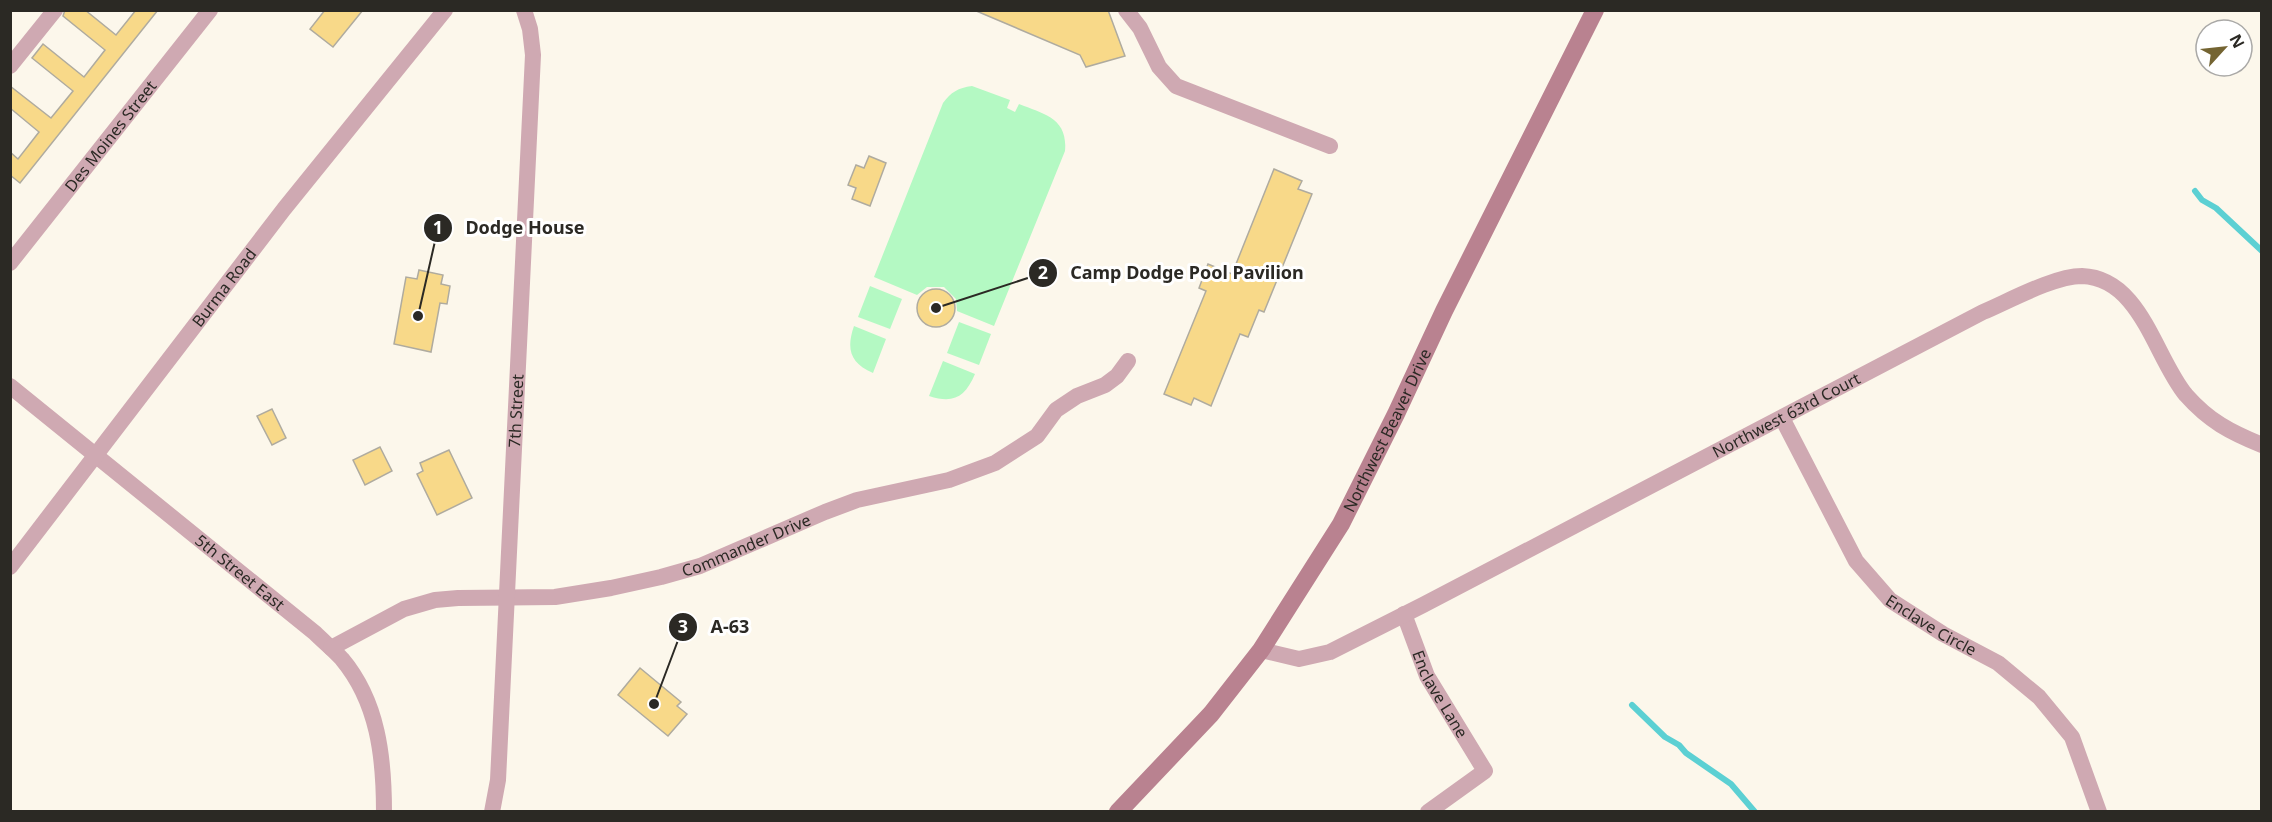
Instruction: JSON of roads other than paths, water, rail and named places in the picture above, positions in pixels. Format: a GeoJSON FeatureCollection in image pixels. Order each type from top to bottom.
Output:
{"type":"FeatureCollection","features":[{"type":"Feature","properties":{"kind":"main road","name":"Northwest Beaver Drive"},"geometry":{"type":"LineString","coordinates":[[1118,812],[1212,714],[1261,650],[1341,524],[1444,311],[1595,10]]}},
{"type":"Feature","properties":{"kind":"street"},"geometry":{"type":"LineString","coordinates":[[10,66],[55,10]]}},
{"type":"Feature","properties":{"kind":"street","name":"Des Moines Street"},"geometry":{"type":"LineString","coordinates":[[10,263],[210,10]]}},
{"type":"Feature","properties":{"kind":"street","name":"Burma Road"},"geometry":{"type":"LineString","coordinates":[[10,567],[284,210],[445,10]]}},
{"type":"Feature","properties":{"kind":"street","name":"7th Street"},"geometry":{"type":"LineString","coordinates":[[492,812],[498,780],[533,55],[530,29],[524,10]]}},
{"type":"Feature","properties":{"kind":"street"},"geometry":{"type":"LineString","coordinates":[[1126,10],[1140,28],[1159,67],[1176,86],[1330,146]]}},
{"type":"Feature","properties":{"kind":"street","name":"Northwest 63rd Court"},"geometry":{"type":"LineString","coordinates":[[1261,650],[1299,659],[1330,652],[1983,312],[2058,280],[2082,276],[2102,280],[2120,291],[2138,312],[2184,393],[2204,414],[2228,431],[2262,445]]}},
{"type":"Feature","properties":{"kind":"street","name":"Commander Drive"},"geometry":{"type":"LineString","coordinates":[[331,648],[404,609],[435,600],[555,597],[661,577],[700,566],[857,500],[949,480],[977,470],[995,463],[1037,436],[1056,410],[1077,396],[1105,385],[1117,376],[1128,361]]}},
{"type":"Feature","properties":{"kind":"street","name":"5th Street East"},"geometry":{"type":"LineString","coordinates":[[10,386],[315,633],[342,660],[364,692],[377,728],[384,775],[384,812]]}},
{"type":"Feature","properties":{"kind":"street","name":"Enclave Circle"},"geometry":{"type":"LineString","coordinates":[[1782,418],[1856,561],[1890,600],[1943,634],[1998,663],[2038,697],[2072,737],[2099,812]]}},
{"type":"Feature","properties":{"kind":"street","name":"Enclave Lane"},"geometry":{"type":"LineString","coordinates":[[1404,614],[1427,676],[1485,771],[1428,812]]}},
{"type":"Feature","properties":{"kind":"waterway"},"geometry":{"type":"LineString","coordinates":[[2195,191],[2202,200],[2216,208],[2262,251]]}},
{"type":"Feature","properties":{"kind":"waterway"},"geometry":{"type":"LineString","coordinates":[[1632,705],[1665,737],[1731,784],[1755,812]]}},
{"type":"Feature","properties":{"kind":"place","name":"Camp Dodge Pool Pavilion"},"geometry":{"type":"Point","coordinates":[936,308]}},
{"type":"Feature","properties":{"kind":"place","name":"Dodge House"},"geometry":{"type":"Point","coordinates":[418,316]}},
{"type":"Feature","properties":{"kind":"place","name":"A-63"},"geometry":{"type":"Point","coordinates":[654,704]}}]}
